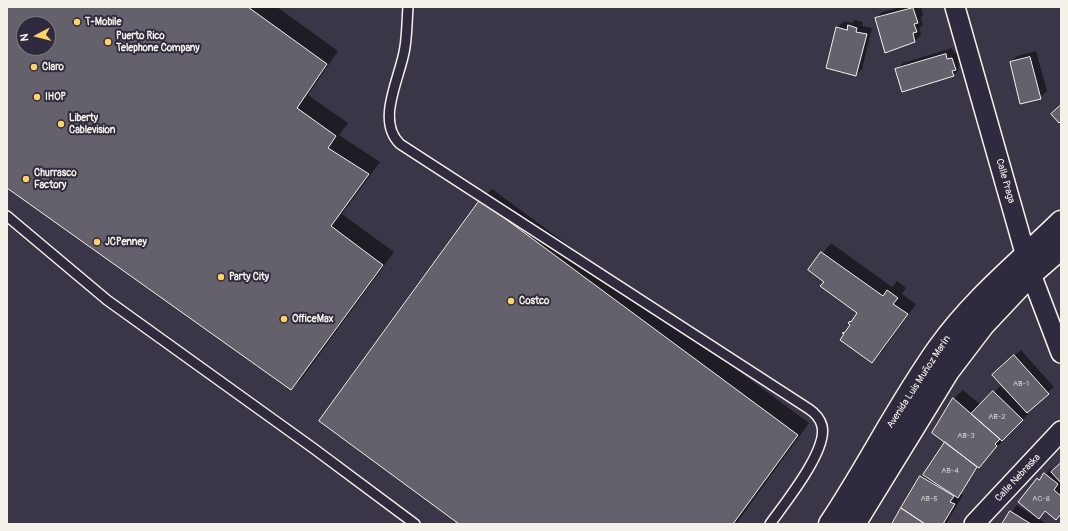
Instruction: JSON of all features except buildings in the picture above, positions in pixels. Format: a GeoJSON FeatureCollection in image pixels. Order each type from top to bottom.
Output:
{"type":"FeatureCollection","features":[{"type":"Feature","properties":{"kind":"main road","name":"Avenida Luis Muñoz Marín"},"geometry":{"type":"LineString","coordinates":[[854,524],[948,371],[1061,222]]}},
{"type":"Feature","properties":{"kind":"main road","name":"Avenida Luis Muñoz Marín"},"geometry":{"type":"LineString","coordinates":[[830,524],[939,348],[966,313],[992,286],[1061,248]]}},
{"type":"Feature","properties":{"kind":"street","name":"Calle Praga"},"geometry":{"type":"LineString","coordinates":[[955,7],[1029,265],[1061,353]]}},
{"type":"Feature","properties":{"kind":"street","name":"Calle Nebraska"},"geometry":{"type":"LineString","coordinates":[[974,524],[1061,431]]}},
{"type":"Feature","properties":{"kind":"lane"},"geometry":{"type":"LineString","coordinates":[[408,7],[405,48],[389,111],[389,125],[393,137],[400,144],[809,409],[819,419],[822,426],[822,439],[818,453],[770,524]]}},
{"type":"Feature","properties":{"kind":"lane"},"geometry":{"type":"LineString","coordinates":[[8,219],[107,300],[415,524]]}},
{"type":"Feature","properties":{"kind":"place","name":"T-Mobile"},"geometry":{"type":"Point","coordinates":[77,22]}},
{"type":"Feature","properties":{"kind":"place","name":"Puerto Rico Telephone Company"},"geometry":{"type":"Point","coordinates":[108,42]}},
{"type":"Feature","properties":{"kind":"place","name":"Claro"},"geometry":{"type":"Point","coordinates":[34,67]}},
{"type":"Feature","properties":{"kind":"place","name":"IHOP"},"geometry":{"type":"Point","coordinates":[37,97]}},
{"type":"Feature","properties":{"kind":"place","name":"Liberty Cablevision"},"geometry":{"type":"Point","coordinates":[61,124]}},
{"type":"Feature","properties":{"kind":"place","name":"Churrasco Factory"},"geometry":{"type":"Point","coordinates":[26,179]}},
{"type":"Feature","properties":{"kind":"place","name":"JCPenney"},"geometry":{"type":"Point","coordinates":[97,242]}},
{"type":"Feature","properties":{"kind":"place","name":"Party City"},"geometry":{"type":"Point","coordinates":[221,277]}},
{"type":"Feature","properties":{"kind":"place","name":"Costco"},"geometry":{"type":"Point","coordinates":[511,301]}},
{"type":"Feature","properties":{"kind":"place","name":"OfficeMax"},"geometry":{"type":"Point","coordinates":[284,319]}}]}
